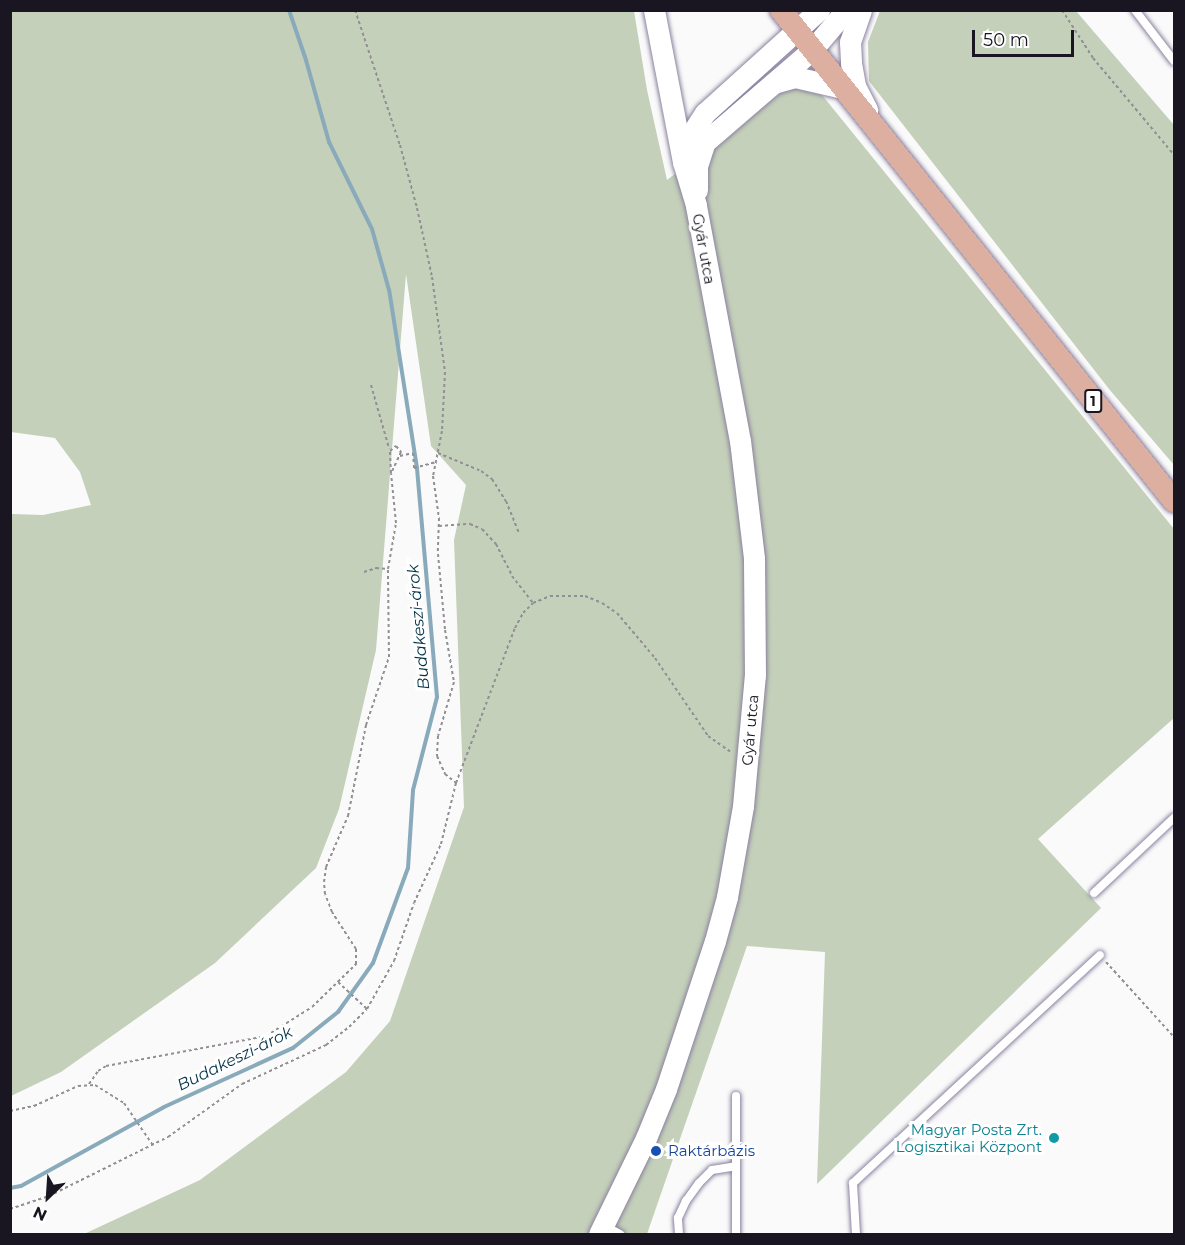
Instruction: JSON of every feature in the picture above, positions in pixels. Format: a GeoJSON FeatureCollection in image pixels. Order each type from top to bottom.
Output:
{"type":"FeatureCollection","features":[{"type":"Feature","properties":{"kind":"main road","name":"Gyár utca"},"geometry":{"type":"LineString","coordinates":[[607,1232],[646,1138],[696,1002],[727,897],[743,806],[748,760],[756,625],[750,518],[740,441],[696,205],[683,162],[654,10]]}},
{"type":"Feature","properties":{"kind":"main road","name":"1"},"geometry":{"type":"LineString","coordinates":[[781,10],[1174,501]]}},
{"type":"Feature","properties":{"kind":"main road"},"geometry":{"type":"LineString","coordinates":[[683,162],[688,139],[698,120],[819,10]]}},
{"type":"Feature","properties":{"kind":"main road","name":"Gyár utca"},"geometry":{"type":"LineString","coordinates":[[696,205],[698,166],[705,142],[812,50],[846,10]]}},
{"type":"Feature","properties":{"kind":"main road"},"geometry":{"type":"LineString","coordinates":[[861,10],[850,42],[851,63],[855,86],[874,124]]}},
{"type":"Feature","properties":{"kind":"main road"},"geometry":{"type":"LineString","coordinates":[[774,83],[795,77],[843,88]]}},
{"type":"Feature","properties":{"kind":"lane"},"geometry":{"type":"LineString","coordinates":[[1135,10],[1174,60]]}},
{"type":"Feature","properties":{"kind":"lane"},"geometry":{"type":"LineString","coordinates":[[1094,893],[1174,818]]}},
{"type":"Feature","properties":{"kind":"lane"},"geometry":{"type":"LineString","coordinates":[[856,1234],[854,1183],[1100,955]]}},
{"type":"Feature","properties":{"kind":"lane"},"geometry":{"type":"LineString","coordinates":[[736,1096],[736,1234]]}},
{"type":"Feature","properties":{"kind":"lane"},"geometry":{"type":"LineString","coordinates":[[679,1234],[678,1218],[686,1201],[699,1183],[712,1170],[736,1166]]}},
{"type":"Feature","properties":{"kind":"path"},"geometry":{"type":"LineString","coordinates":[[355,10],[400,145],[432,276],[446,372],[434,483],[445,630],[454,682],[438,736],[437,756],[445,774],[456,783]]}},
{"type":"Feature","properties":{"kind":"path"},"geometry":{"type":"LineString","coordinates":[[1062,10],[1093,58],[1174,155]]}},
{"type":"Feature","properties":{"kind":"path"},"geometry":{"type":"LineString","coordinates":[[89,1084],[98,1071],[106,1066],[266,1036],[312,1007],[356,964],[357,953],[328,903],[324,882],[326,867],[348,816],[368,717],[389,657],[391,641],[388,569],[396,523],[390,451],[371,385]]}},
{"type":"Feature","properties":{"kind":"path"},"geometry":{"type":"LineString","coordinates":[[390,451],[392,447],[398,447],[401,452],[391,473]]}},
{"type":"Feature","properties":{"kind":"path"},"geometry":{"type":"LineString","coordinates":[[400,456],[413,453],[414,468],[435,462]]}},
{"type":"Feature","properties":{"kind":"path"},"geometry":{"type":"LineString","coordinates":[[438,453],[481,471],[492,479],[506,501],[519,533]]}},
{"type":"Feature","properties":{"kind":"path"},"geometry":{"type":"LineString","coordinates":[[439,526],[470,524],[483,529],[495,544],[512,576],[533,603]]}},
{"type":"Feature","properties":{"kind":"path"},"geometry":{"type":"LineString","coordinates":[[363,572],[376,568],[388,569]]}},
{"type":"Feature","properties":{"kind":"path"},"geometry":{"type":"LineString","coordinates":[[10,1209],[49,1196],[177,1132],[242,1084],[326,1045],[367,1009],[394,961],[414,903],[441,844],[456,783],[514,628],[523,613],[533,603],[549,596],[585,596],[617,613],[655,658],[708,736],[720,747],[748,760]]}},
{"type":"Feature","properties":{"kind":"path"},"geometry":{"type":"LineString","coordinates":[[1100,955],[1174,1037]]}},
{"type":"Feature","properties":{"kind":"path"},"geometry":{"type":"LineString","coordinates":[[337,981],[367,1009]]}},
{"type":"Feature","properties":{"kind":"path"},"geometry":{"type":"LineString","coordinates":[[10,1111],[34,1106],[78,1086],[89,1084],[108,1092],[132,1111],[153,1145]]}},
{"type":"Feature","properties":{"kind":"green space"},"geometry":{"type":"Polygon","coordinates":[[[11,11],[634,11],[647,90],[667,180],[790,86],[822,95],[1174,529],[1174,718],[1038,839],[1101,908],[817,1184],[825,952],[747,946],[647,1234],[84,1234],[200,1180],[346,1072],[390,1021],[464,807],[454,540],[466,485],[431,446],[406,274],[376,650],[339,809],[316,868],[215,963],[61,1072],[11,1096],[11,514],[43,515],[91,505],[80,472],[55,438],[11,432],[11,11]]]}},
{"type":"Feature","properties":{"kind":"green space"},"geometry":{"type":"Polygon","coordinates":[[[880,11],[1076,11],[1174,125],[1174,465],[1109,389],[869,81],[868,42],[880,11]]]}},
{"type":"Feature","properties":{"kind":"waterway","name":"Budakeszi-árok"},"geometry":{"type":"LineString","coordinates":[[10,1188],[21,1186],[164,1107],[293,1048],[338,1012],[373,963],[408,868],[413,790],[437,697],[417,468],[389,290],[372,229],[329,142],[289,10]]}},
{"type":"Feature","properties":{"kind":"place","name":"Magyar Posta Zrt. Logisztikai Központ"},"geometry":{"type":"Point","coordinates":[1054,1138]}},
{"type":"Feature","properties":{"kind":"place","name":"Raktárbázis"},"geometry":{"type":"Point","coordinates":[656,1151]}}]}
